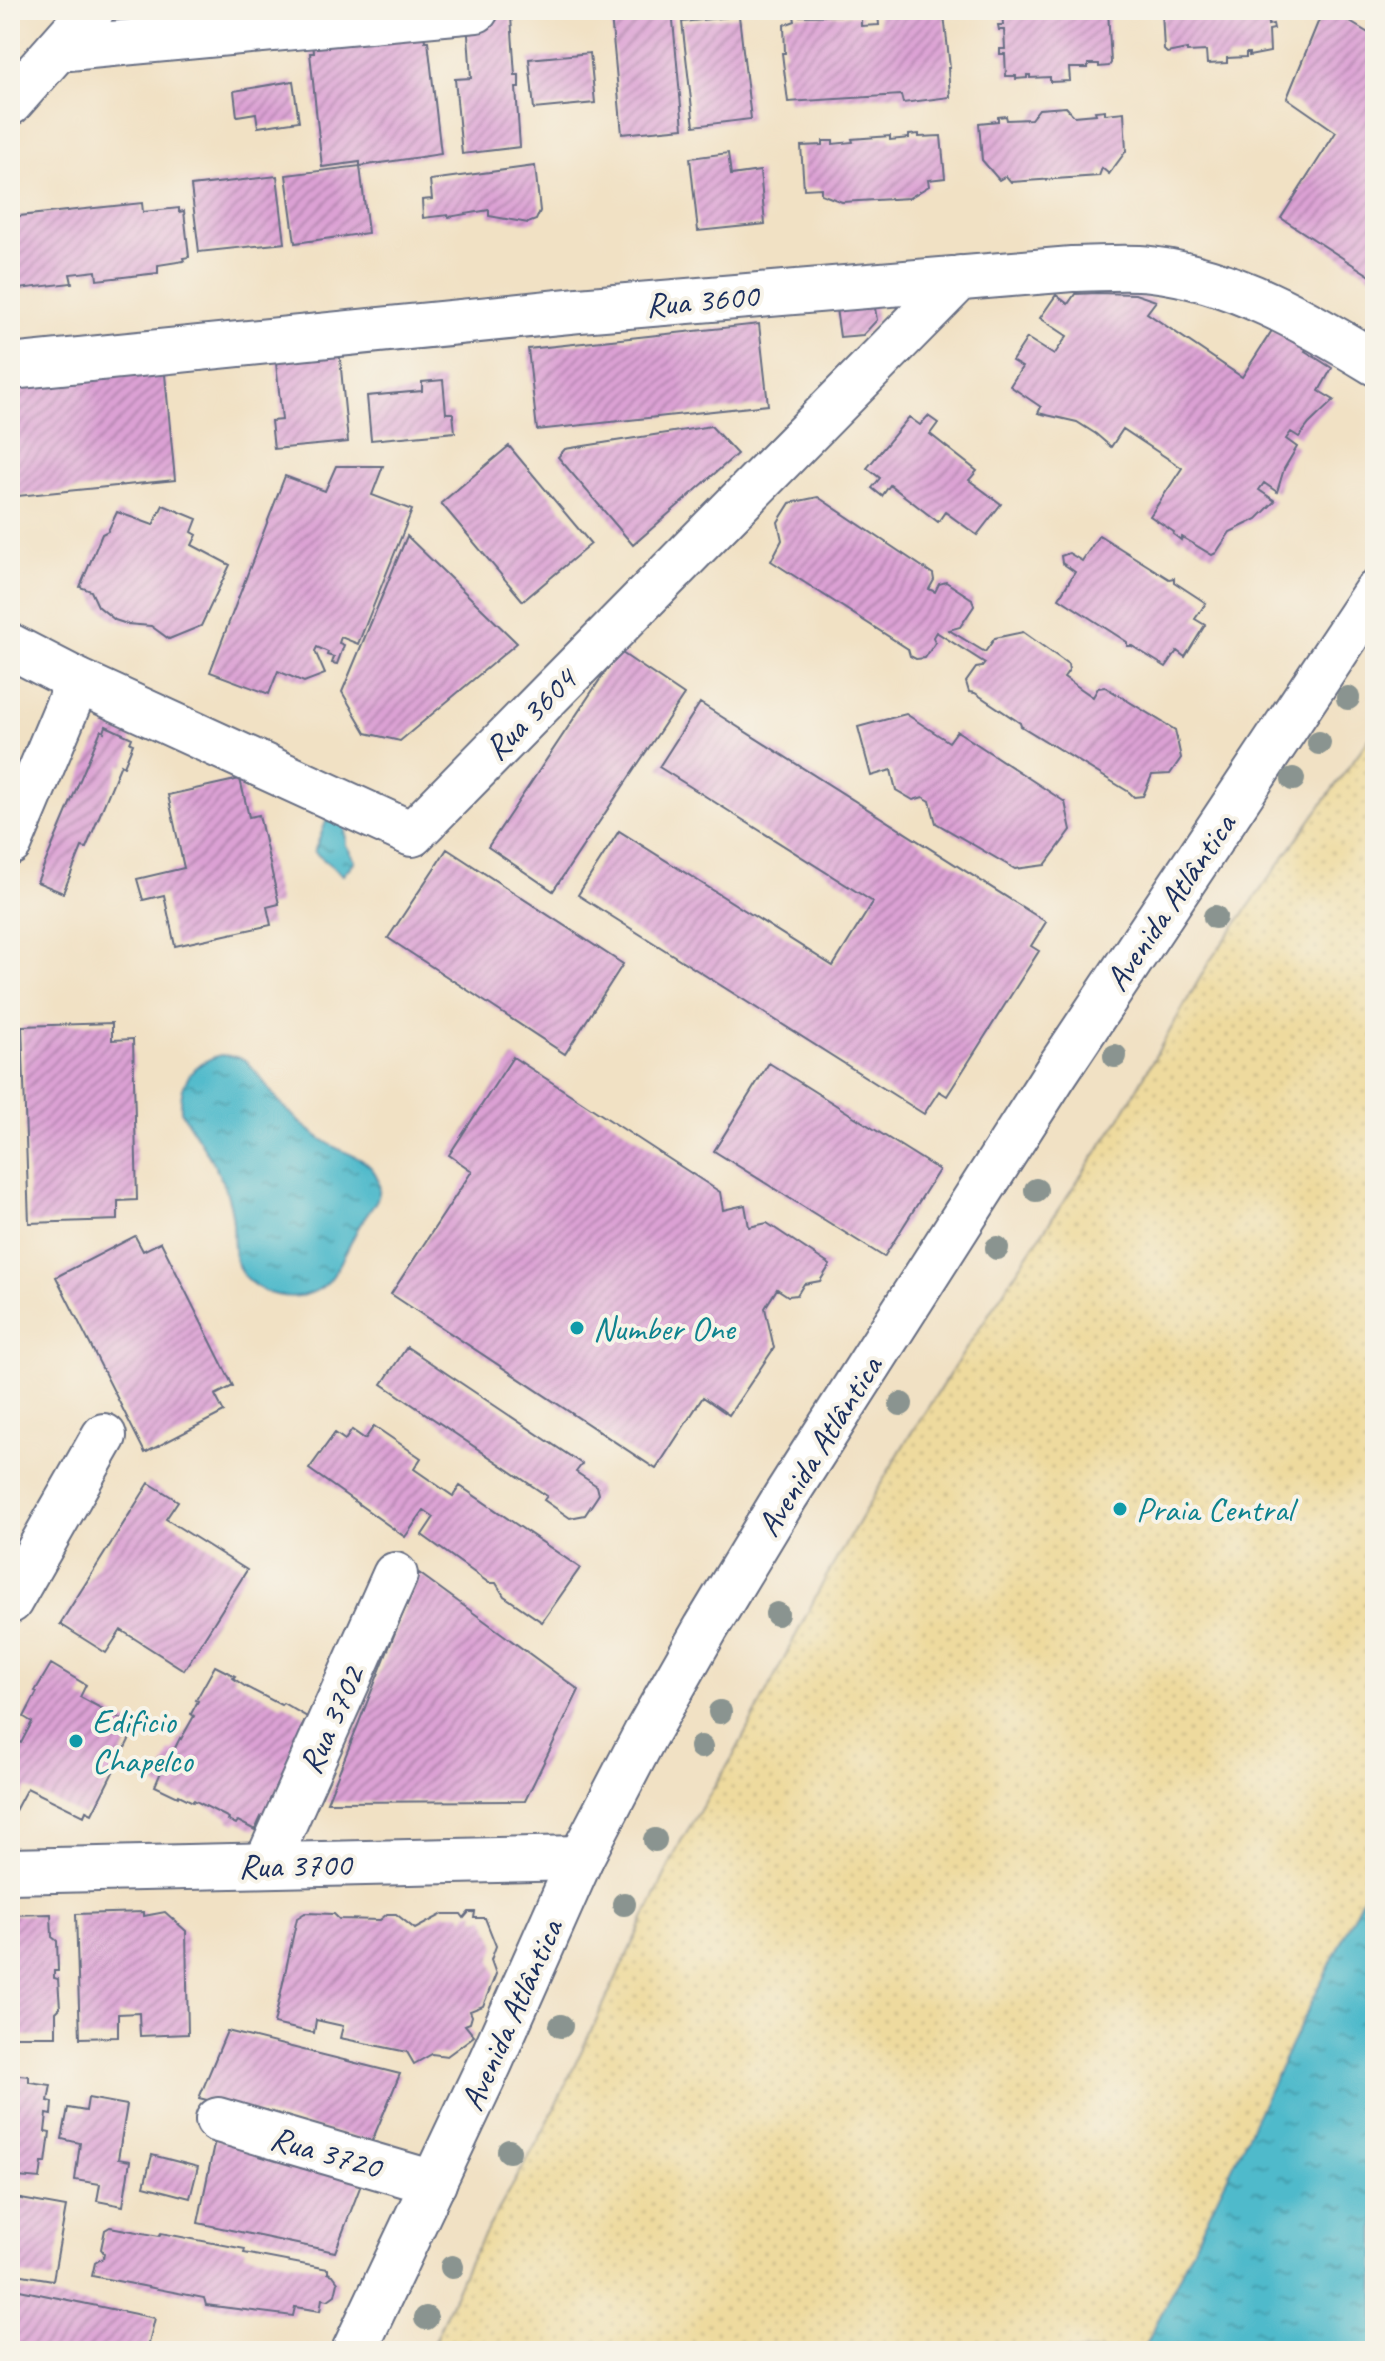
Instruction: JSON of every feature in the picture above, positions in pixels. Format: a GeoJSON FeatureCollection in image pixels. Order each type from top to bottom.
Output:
{"type":"FeatureCollection","features":[{"type":"Feature","properties":{"kind":"street"},"geometry":{"type":"LineString","coordinates":[[10,103],[92,10]]}},
{"type":"Feature","properties":{"kind":"street"},"geometry":{"type":"LineString","coordinates":[[58,49],[476,10]]}},
{"type":"Feature","properties":{"kind":"street","name":"Rua 3600"},"geometry":{"type":"LineString","coordinates":[[10,367],[579,310],[1072,269],[1151,269],[1220,284],[1315,327],[1375,363]]}},
{"type":"Feature","properties":{"kind":"street","name":"Rua 3604"},"geometry":{"type":"LineString","coordinates":[[10,646],[78,681],[412,834],[960,278]]}},
{"type":"Feature","properties":{"kind":"street","name":"Avenida Atlântica"},"geometry":{"type":"LineString","coordinates":[[354,2351],[434,2183],[581,1858],[698,1641],[785,1497],[1055,1074],[1375,593]]}},
{"type":"Feature","properties":{"kind":"street"},"geometry":{"type":"LineString","coordinates":[[10,843],[78,681]]}},
{"type":"Feature","properties":{"kind":"street"},"geometry":{"type":"LineString","coordinates":[[10,1601],[104,1436]]}},
{"type":"Feature","properties":{"kind":"street","name":"Rua 3702"},"geometry":{"type":"LineString","coordinates":[[266,1865],[395,1575]]}},
{"type":"Feature","properties":{"kind":"street","name":"Rua 3700"},"geometry":{"type":"LineString","coordinates":[[10,1871],[581,1858]]}},
{"type":"Feature","properties":{"kind":"street","name":"Rua 3720"},"geometry":{"type":"LineString","coordinates":[[218,2120],[434,2183]]}},
{"type":"Feature","properties":{"kind":"sand","name":"Praia Central"},"geometry":{"type":"Polygon","coordinates":[[[1375,730],[1375,1875],[1143,2351],[430,2351],[466,2267],[544,2130],[681,1841],[734,1755],[826,1577],[906,1441],[1120,1118],[1209,962],[1375,730]]]}},
{"type":"Feature","properties":{"kind":"water"},"geometry":{"type":"Polygon","coordinates":[[[329,814],[345,821],[346,845],[355,861],[343,875],[314,852],[329,814]]]}},
{"type":"Feature","properties":{"kind":"water"},"geometry":{"type":"Polygon","coordinates":[[[221,1055],[245,1060],[303,1125],[325,1141],[362,1160],[372,1169],[379,1183],[375,1203],[332,1277],[323,1286],[302,1296],[290,1297],[266,1291],[255,1286],[240,1270],[225,1187],[181,1111],[182,1091],[190,1075],[203,1063],[221,1055]]]}},
{"type":"Feature","properties":{"kind":"water"},"geometry":{"type":"Polygon","coordinates":[[[1375,1875],[1375,2351],[1143,2351],[1368,1886],[1375,1875]]]}},
{"type":"Feature","properties":{"kind":"building"},"geometry":{"type":"Polygon","coordinates":[[[672,10],[683,128],[622,134],[611,16],[672,10]]]}},
{"type":"Feature","properties":{"kind":"building"},"geometry":{"type":"Polygon","coordinates":[[[933,10],[944,15],[950,97],[903,103],[901,95],[788,102],[782,53],[785,53],[784,25],[795,21],[794,16],[861,15],[861,26],[879,25],[878,14],[933,10]]]}},
{"type":"Feature","properties":{"kind":"building"},"geometry":{"type":"Polygon","coordinates":[[[1002,10],[1108,10],[1111,63],[1109,66],[1088,64],[1088,68],[1069,68],[1070,81],[1050,82],[1050,77],[1030,78],[1030,75],[1016,79],[1016,76],[1006,76],[1005,54],[1000,54],[1000,49],[1005,49],[1004,30],[999,30],[998,25],[1003,25],[1002,10]]]}},
{"type":"Feature","properties":{"kind":"building"},"geometry":{"type":"Polygon","coordinates":[[[1162,10],[1267,10],[1268,25],[1273,24],[1274,29],[1269,30],[1270,52],[1249,56],[1246,53],[1246,57],[1227,58],[1227,63],[1207,64],[1206,51],[1187,52],[1187,49],[1167,53],[1164,50],[1162,10]]]}},
{"type":"Feature","properties":{"kind":"building"},"geometry":{"type":"Polygon","coordinates":[[[1323,10],[1330,10],[1375,37],[1375,279],[1281,218],[1336,132],[1287,98],[1323,10]]]}},
{"type":"Feature","properties":{"kind":"building"},"geometry":{"type":"Polygon","coordinates":[[[739,16],[751,119],[694,126],[682,22],[739,16]]]}},
{"type":"Feature","properties":{"kind":"building"},"geometry":{"type":"Polygon","coordinates":[[[511,17],[515,75],[519,75],[519,88],[516,88],[520,147],[462,154],[455,79],[471,78],[467,21],[511,17]]]}},
{"type":"Feature","properties":{"kind":"building"},"geometry":{"type":"Polygon","coordinates":[[[423,29],[425,41],[428,41],[441,154],[360,166],[360,162],[322,167],[310,53],[314,53],[313,40],[423,29]]]}},
{"type":"Feature","properties":{"kind":"building"},"geometry":{"type":"Polygon","coordinates":[[[590,53],[595,103],[534,109],[529,59],[590,53]]]}},
{"type":"Feature","properties":{"kind":"building"},"geometry":{"type":"Polygon","coordinates":[[[293,81],[299,121],[258,127],[256,113],[237,116],[234,91],[293,81]]]}},
{"type":"Feature","properties":{"kind":"building"},"geometry":{"type":"Polygon","coordinates":[[[1066,107],[1074,116],[1105,110],[1105,114],[1124,112],[1126,151],[1109,174],[1102,168],[1099,176],[1011,182],[1006,176],[999,180],[982,160],[979,123],[998,121],[998,117],[1006,116],[1007,120],[1031,119],[1039,109],[1066,107]]]}},
{"type":"Feature","properties":{"kind":"building"},"geometry":{"type":"Polygon","coordinates":[[[919,134],[919,137],[941,136],[945,178],[928,180],[929,186],[909,198],[842,202],[821,194],[821,188],[804,189],[801,146],[823,145],[823,141],[833,141],[833,144],[890,136],[890,140],[919,134]]]}},
{"type":"Feature","properties":{"kind":"building"},"geometry":{"type":"Polygon","coordinates":[[[728,153],[731,175],[760,171],[765,224],[698,231],[690,158],[728,153]]]}},
{"type":"Feature","properties":{"kind":"building"},"geometry":{"type":"Polygon","coordinates":[[[360,166],[368,233],[295,243],[286,175],[360,166]]]}},
{"type":"Feature","properties":{"kind":"building"},"geometry":{"type":"Polygon","coordinates":[[[535,166],[540,211],[536,220],[528,223],[489,216],[489,210],[423,218],[422,200],[432,199],[430,180],[535,166]]]}},
{"type":"Feature","properties":{"kind":"building"},"geometry":{"type":"Polygon","coordinates":[[[277,176],[285,243],[199,252],[191,186],[277,176]]]}},
{"type":"Feature","properties":{"kind":"building"},"geometry":{"type":"Polygon","coordinates":[[[142,203],[143,212],[179,208],[179,212],[184,211],[189,257],[183,258],[184,261],[158,265],[158,273],[97,280],[96,271],[70,274],[72,283],[10,290],[10,217],[142,203]]]}},
{"type":"Feature","properties":{"kind":"building"},"geometry":{"type":"Polygon","coordinates":[[[872,290],[877,320],[863,335],[840,337],[834,294],[872,290]]]}},
{"type":"Feature","properties":{"kind":"building"},"geometry":{"type":"Polygon","coordinates":[[[1075,294],[1135,294],[1156,301],[1147,313],[1242,377],[1273,329],[1307,348],[1305,351],[1332,368],[1319,391],[1334,400],[1299,437],[1291,432],[1286,439],[1297,447],[1284,469],[1277,492],[1264,483],[1259,490],[1275,501],[1257,519],[1230,532],[1212,555],[1182,537],[1181,540],[1150,516],[1182,468],[1123,429],[1111,447],[1077,422],[1038,413],[1041,407],[1010,386],[1022,367],[1012,361],[1027,338],[1054,355],[1067,336],[1040,318],[1056,295],[1068,304],[1075,294]]]}},
{"type":"Feature","properties":{"kind":"building"},"geometry":{"type":"Polygon","coordinates":[[[759,324],[768,405],[537,430],[528,349],[759,324]]]}},
{"type":"Feature","properties":{"kind":"building"},"geometry":{"type":"Polygon","coordinates":[[[338,337],[348,442],[274,449],[271,421],[282,420],[274,344],[338,337]]]}},
{"type":"Feature","properties":{"kind":"building"},"geometry":{"type":"Polygon","coordinates":[[[164,364],[175,480],[18,496],[10,378],[164,364]]]}},
{"type":"Feature","properties":{"kind":"building"},"geometry":{"type":"Polygon","coordinates":[[[443,380],[446,413],[453,413],[455,432],[371,440],[367,396],[422,391],[422,382],[443,380]]]}},
{"type":"Feature","properties":{"kind":"building"},"geometry":{"type":"Polygon","coordinates":[[[928,416],[938,423],[930,434],[977,471],[969,480],[1001,504],[977,535],[945,512],[938,522],[890,485],[882,496],[872,488],[880,478],[867,468],[909,417],[920,425],[928,416]]]}},
{"type":"Feature","properties":{"kind":"building"},"geometry":{"type":"Polygon","coordinates":[[[711,426],[737,454],[633,545],[558,457],[565,449],[711,426]]]}},
{"type":"Feature","properties":{"kind":"building"},"geometry":{"type":"Polygon","coordinates":[[[509,446],[591,544],[523,601],[441,503],[509,446]]]}},
{"type":"Feature","properties":{"kind":"building"},"geometry":{"type":"Polygon","coordinates":[[[336,466],[383,466],[372,495],[412,510],[358,644],[341,637],[339,643],[344,645],[337,664],[332,663],[334,657],[317,647],[315,651],[325,674],[304,682],[278,671],[269,694],[210,672],[285,476],[325,491],[336,466]]]}},
{"type":"Feature","properties":{"kind":"building"},"geometry":{"type":"Polygon","coordinates":[[[818,497],[933,574],[934,580],[929,589],[935,592],[939,584],[946,582],[972,599],[974,606],[960,627],[949,630],[985,652],[995,638],[1023,632],[1068,664],[1069,670],[1064,677],[1093,697],[1098,688],[1105,687],[1175,730],[1181,758],[1170,774],[1152,775],[1143,796],[1134,797],[969,692],[966,682],[976,668],[985,663],[936,632],[933,637],[935,643],[925,658],[916,659],[910,656],[908,649],[771,561],[782,540],[778,522],[790,503],[818,497]]]}},
{"type":"Feature","properties":{"kind":"building"},"geometry":{"type":"Polygon","coordinates":[[[163,505],[197,519],[192,532],[197,535],[192,545],[230,565],[201,626],[169,639],[151,626],[115,620],[98,606],[91,591],[80,587],[102,534],[108,531],[117,512],[153,525],[163,505]]]}},
{"type":"Feature","properties":{"kind":"building"},"geometry":{"type":"Polygon","coordinates":[[[1099,535],[1169,579],[1174,578],[1174,582],[1206,603],[1195,619],[1205,625],[1185,657],[1177,651],[1166,667],[1127,646],[1127,642],[1059,598],[1075,572],[1062,563],[1061,556],[1069,553],[1082,561],[1099,535]]]}},
{"type":"Feature","properties":{"kind":"building"},"geometry":{"type":"Polygon","coordinates":[[[407,536],[517,643],[400,741],[366,733],[342,692],[407,536]]]}},
{"type":"Feature","properties":{"kind":"building"},"geometry":{"type":"Polygon","coordinates":[[[619,651],[684,695],[553,891],[488,847],[619,651]]]}},
{"type":"Feature","properties":{"kind":"building"},"geometry":{"type":"Polygon","coordinates":[[[700,703],[1046,922],[1031,946],[1039,951],[947,1096],[939,1091],[924,1114],[578,895],[619,831],[833,966],[873,902],[659,767],[700,703]]]}},
{"type":"Feature","properties":{"kind":"building"},"geometry":{"type":"Polygon","coordinates":[[[906,714],[949,742],[957,731],[1065,802],[1071,830],[1045,865],[1015,869],[936,823],[930,801],[923,797],[913,800],[896,790],[891,770],[871,776],[858,727],[906,714]]]}},
{"type":"Feature","properties":{"kind":"building"},"geometry":{"type":"Polygon","coordinates":[[[106,726],[132,738],[130,743],[133,744],[63,893],[37,882],[101,730],[104,732],[106,726]]]}},
{"type":"Feature","properties":{"kind":"building"},"geometry":{"type":"Polygon","coordinates":[[[240,779],[249,817],[259,815],[279,904],[267,907],[271,925],[175,946],[164,895],[143,900],[137,879],[184,868],[168,795],[240,779]]]}},
{"type":"Feature","properties":{"kind":"building"},"geometry":{"type":"Polygon","coordinates":[[[447,849],[623,964],[565,1054],[388,938],[447,849]]]}},
{"type":"Feature","properties":{"kind":"building"},"geometry":{"type":"Polygon","coordinates":[[[112,1023],[112,1040],[133,1039],[137,1200],[118,1201],[118,1220],[29,1223],[22,1026],[112,1023]]]}},
{"type":"Feature","properties":{"kind":"building"},"geometry":{"type":"Polygon","coordinates":[[[513,1057],[720,1192],[723,1210],[745,1205],[749,1227],[767,1223],[830,1265],[820,1281],[804,1284],[797,1295],[788,1296],[777,1289],[765,1308],[774,1348],[729,1415],[703,1397],[656,1469],[391,1294],[472,1171],[449,1155],[513,1057]]]}},
{"type":"Feature","properties":{"kind":"building"},"geometry":{"type":"Polygon","coordinates":[[[769,1063],[939,1170],[884,1257],[714,1151],[769,1063]]]}},
{"type":"Feature","properties":{"kind":"building"},"geometry":{"type":"Polygon","coordinates":[[[135,1236],[143,1251],[161,1242],[233,1386],[215,1395],[224,1412],[145,1453],[56,1277],[135,1236]]]}},
{"type":"Feature","properties":{"kind":"building"},"geometry":{"type":"Polygon","coordinates":[[[407,1347],[582,1464],[576,1472],[597,1486],[599,1494],[585,1515],[570,1518],[544,1500],[547,1496],[382,1384],[407,1347]]]}},
{"type":"Feature","properties":{"kind":"building"},"geometry":{"type":"Polygon","coordinates":[[[374,1426],[421,1458],[414,1469],[453,1496],[460,1486],[580,1568],[542,1622],[504,1596],[496,1583],[489,1583],[422,1535],[434,1517],[424,1510],[405,1537],[309,1469],[335,1433],[345,1440],[352,1430],[365,1439],[374,1426]]]}},
{"type":"Feature","properties":{"kind":"building"},"geometry":{"type":"Polygon","coordinates":[[[149,1483],[178,1501],[166,1519],[247,1570],[184,1670],[121,1630],[106,1653],[60,1624],[149,1483]]]}},
{"type":"Feature","properties":{"kind":"building"},"geometry":{"type":"Polygon","coordinates":[[[419,1573],[579,1690],[525,1801],[327,1802],[419,1573]]]}},
{"type":"Feature","properties":{"kind":"building","name":"Edificio Chapelco"},"geometry":{"type":"Polygon","coordinates":[[[51,1664],[86,1685],[80,1697],[131,1724],[128,1729],[133,1732],[92,1814],[86,1811],[84,1816],[27,1788],[10,1820],[10,1738],[21,1743],[32,1722],[24,1717],[51,1664]]]}},
{"type":"Feature","properties":{"kind":"building"},"geometry":{"type":"Polygon","coordinates":[[[215,1666],[235,1676],[233,1678],[246,1687],[307,1717],[300,1730],[306,1733],[255,1830],[238,1821],[236,1824],[194,1800],[178,1797],[155,1786],[170,1751],[173,1752],[194,1716],[191,1714],[196,1700],[215,1666]]]}},
{"type":"Feature","properties":{"kind":"building"},"geometry":{"type":"Polygon","coordinates":[[[144,1912],[144,1916],[165,1912],[186,1931],[188,2034],[140,2036],[139,2013],[118,2014],[118,2037],[80,2038],[76,1914],[144,1912]]]}},
{"type":"Feature","properties":{"kind":"building"},"geometry":{"type":"Polygon","coordinates":[[[469,1912],[475,1912],[474,1918],[485,1918],[496,1946],[491,1960],[496,1974],[483,2006],[470,2011],[470,2023],[465,2025],[474,2036],[447,2056],[432,2054],[414,2064],[407,2052],[340,2038],[343,2026],[316,2020],[314,2033],[274,2024],[297,1918],[305,1913],[334,1914],[339,1919],[380,1920],[387,1914],[396,1914],[415,1929],[443,1914],[461,1914],[464,1918],[469,1912]]]}},
{"type":"Feature","properties":{"kind":"building"},"geometry":{"type":"Polygon","coordinates":[[[51,1914],[52,1937],[57,1941],[58,1971],[54,1971],[54,1978],[58,1979],[60,2008],[56,2012],[56,2036],[10,2036],[10,1915],[51,1914]]]}},
{"type":"Feature","properties":{"kind":"building"},"geometry":{"type":"Polygon","coordinates":[[[227,2031],[400,2074],[372,2141],[199,2098],[227,2031]]]}},
{"type":"Feature","properties":{"kind":"building"},"geometry":{"type":"Polygon","coordinates":[[[10,2074],[29,2076],[29,2082],[51,2085],[48,2101],[53,2102],[52,2115],[47,2114],[45,2132],[50,2133],[46,2163],[42,2163],[40,2179],[18,2177],[17,2184],[10,2183],[10,2074]]]}},
{"type":"Feature","properties":{"kind":"building"},"geometry":{"type":"Polygon","coordinates":[[[88,2098],[127,2105],[118,2159],[130,2161],[123,2206],[97,2201],[100,2184],[75,2180],[80,2143],[62,2139],[68,2108],[86,2111],[88,2098]]]}},
{"type":"Feature","properties":{"kind":"building"},"geometry":{"type":"Polygon","coordinates":[[[215,2140],[367,2169],[335,2252],[198,2223],[215,2140]]]}},
{"type":"Feature","properties":{"kind":"building"},"geometry":{"type":"Polygon","coordinates":[[[152,2155],[198,2167],[190,2198],[144,2186],[152,2155]]]}},
{"type":"Feature","properties":{"kind":"building"},"geometry":{"type":"Polygon","coordinates":[[[10,2197],[66,2207],[53,2280],[10,2273],[10,2197]]]}},
{"type":"Feature","properties":{"kind":"building"},"geometry":{"type":"Polygon","coordinates":[[[110,2227],[245,2249],[244,2253],[328,2269],[328,2273],[338,2282],[335,2295],[328,2300],[322,2299],[320,2311],[295,2307],[293,2316],[206,2305],[204,2298],[92,2276],[95,2263],[103,2258],[101,2249],[105,2230],[110,2227]]]}},
{"type":"Feature","properties":{"kind":"building"},"geometry":{"type":"Polygon","coordinates":[[[10,2288],[155,2318],[147,2351],[10,2351],[10,2288]]]}},
{"type":"Feature","properties":{"kind":"place","name":"Number One"},"geometry":{"type":"Point","coordinates":[577,1328]}},
{"type":"Feature","properties":{"kind":"place","name":"Praia Central"},"geometry":{"type":"Point","coordinates":[1120,1509]}},
{"type":"Feature","properties":{"kind":"place","name":"Edificio Chapelco"},"geometry":{"type":"Point","coordinates":[76,1741]}}]}
